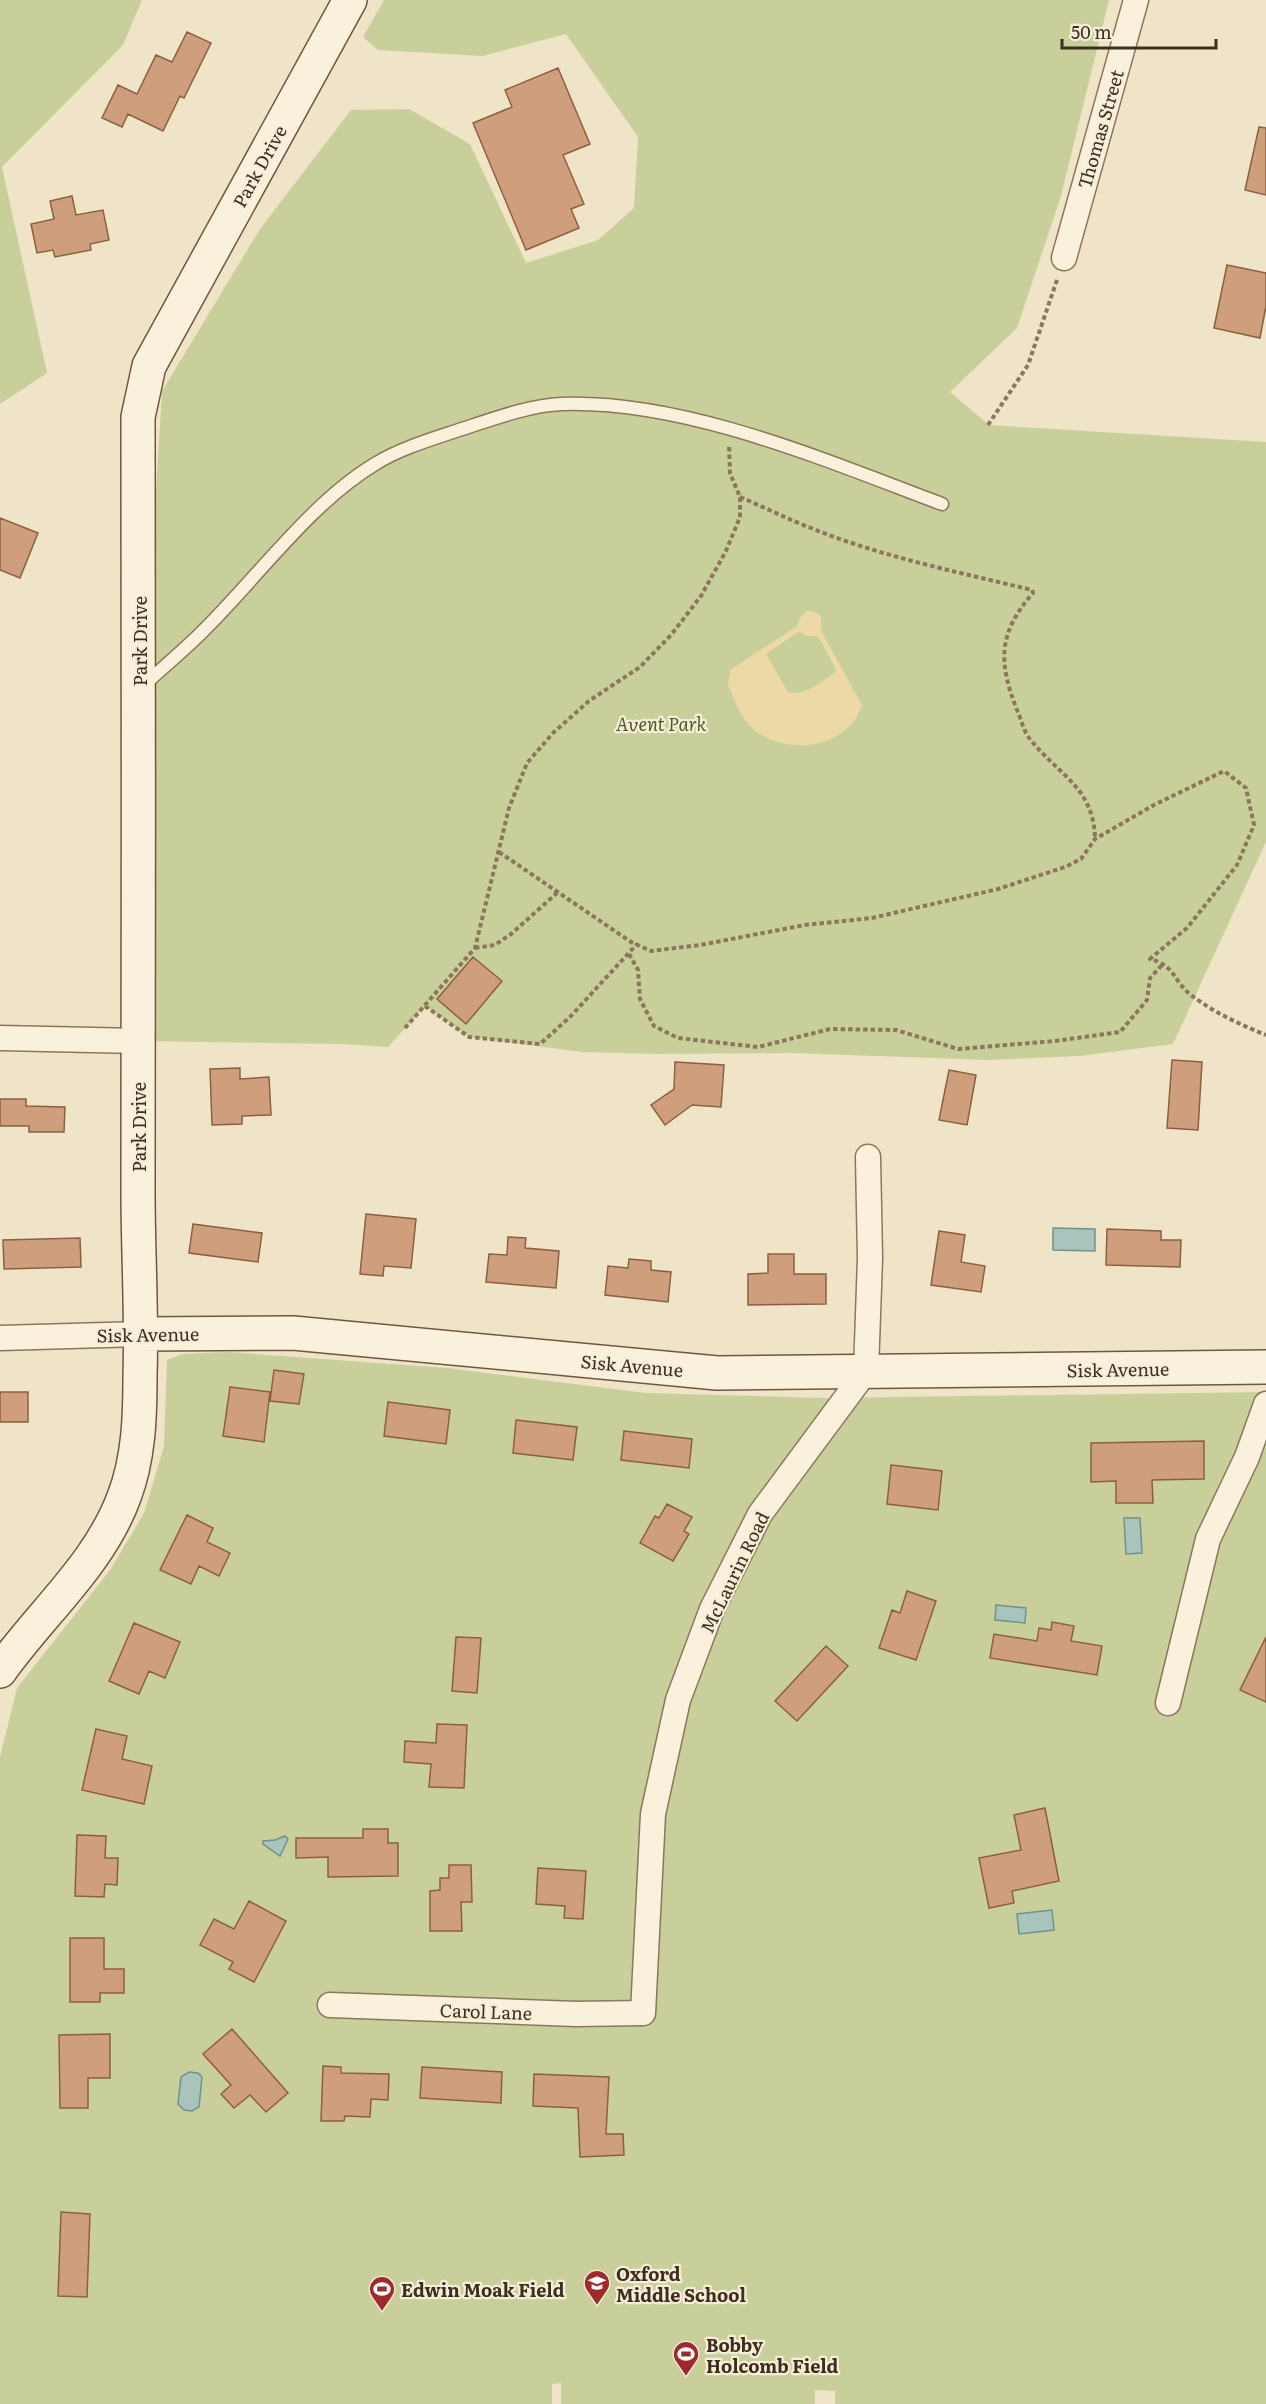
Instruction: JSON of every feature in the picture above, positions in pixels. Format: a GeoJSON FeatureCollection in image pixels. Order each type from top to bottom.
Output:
{"type":"FeatureCollection","features":[{"type":"Feature","properties":{"kind":"street","name":"Park Drive"},"geometry":{"type":"LineString","coordinates":[[0,1671],[70,1586],[107,1534],[125,1496],[138,1445],[141,1334],[138,417],[149,366],[350,0]]}},
{"type":"Feature","properties":{"kind":"street","name":"Thomas Street"},"geometry":{"type":"LineString","coordinates":[[1064,258],[1136,0]]}},
{"type":"Feature","properties":{"kind":"street"},"geometry":{"type":"LineString","coordinates":[[0,1038],[139,1041]]}},
{"type":"Feature","properties":{"kind":"street"},"geometry":{"type":"LineString","coordinates":[[866,1371],[870,1258],[868,1157]]}},
{"type":"Feature","properties":{"kind":"street","name":"Sisk Avenue"},"geometry":{"type":"LineString","coordinates":[[0,1338],[293,1333],[717,1373],[1266,1367]]}},
{"type":"Feature","properties":{"kind":"street","name":"McLaurin Road"},"geometry":{"type":"LineString","coordinates":[[643,2013],[653,1814],[678,1700],[712,1609],[760,1514],[866,1371]]}},
{"type":"Feature","properties":{"kind":"street"},"geometry":{"type":"LineString","coordinates":[[1168,1703],[1208,1539],[1247,1456],[1266,1404]]}},
{"type":"Feature","properties":{"kind":"street","name":"Carol Lane"},"geometry":{"type":"LineString","coordinates":[[330,2006],[576,2014],[643,2013]]}},
{"type":"Feature","properties":{"kind":"lane"},"geometry":{"type":"LineString","coordinates":[[140,688],[207,627],[274,554],[327,502],[375,464],[429,440],[493,418],[560,404],[618,405],[684,418],[796,450],[942,504]]}},
{"type":"Feature","properties":{"kind":"path"},"geometry":{"type":"LineString","coordinates":[[988,425],[1028,365],[1064,258]]}},
{"type":"Feature","properties":{"kind":"path"},"geometry":{"type":"LineString","coordinates":[[405,1028],[475,948],[509,808],[527,764],[553,733],[589,701],[640,666],[670,634],[701,596],[726,551],[740,517],[740,497],[730,473],[730,431]]}},
{"type":"Feature","properties":{"kind":"path"},"geometry":{"type":"LineString","coordinates":[[740,497],[813,529],[879,551],[943,570],[1032,590],[1033,593],[1016,612],[1003,642],[1006,681],[1029,738],[1068,777],[1088,801],[1095,819],[1095,839]]}},
{"type":"Feature","properties":{"kind":"path"},"geometry":{"type":"LineString","coordinates":[[499,852],[651,951],[700,945],[805,925],[872,918],[998,889],[1065,867],[1081,859],[1095,839],[1224,771],[1246,788],[1254,825],[1237,865],[1187,928],[1150,959],[1164,963],[1190,994],[1245,1027],[1266,1035]]}},
{"type":"Feature","properties":{"kind":"path"},"geometry":{"type":"LineString","coordinates":[[475,948],[495,945],[558,892]]}},
{"type":"Feature","properties":{"kind":"path"},"geometry":{"type":"LineString","coordinates":[[425,1006],[469,1037],[540,1044],[570,1017],[637,944]]}},
{"type":"Feature","properties":{"kind":"path"},"geometry":{"type":"LineString","coordinates":[[629,954],[638,969],[640,999],[654,1026],[678,1038],[758,1047],[830,1029],[896,1030],[958,1049],[1055,1041],[1120,1032],[1147,1000],[1150,978],[1164,963]]}},
{"type":"Feature","properties":{"kind":"green space"},"geometry":{"type":"Polygon","coordinates":[[[0,0],[142,0],[123,45],[2,167],[47,373],[0,404],[0,0]]]}},
{"type":"Feature","properties":{"kind":"green space","name":"Avent Park"},"geometry":{"type":"Polygon","coordinates":[[[384,0],[1109,0],[1061,196],[1017,328],[950,392],[989,425],[1266,442],[1266,842],[1173,1044],[1080,1056],[988,1060],[793,1053],[582,1052],[469,1037],[425,1006],[388,1047],[340,1044],[139,1041],[155,508],[162,391],[260,229],[351,110],[409,109],[470,144],[526,263],[598,240],[634,208],[638,137],[566,34],[482,56],[378,50],[363,37],[384,0]]]}},
{"type":"Feature","properties":{"kind":"green space"},"geometry":{"type":"Polygon","coordinates":[[[228,1352],[447,1368],[646,1393],[823,1398],[1266,1392],[1266,2404],[835,2404],[835,2391],[815,2390],[815,2404],[561,2404],[561,2383],[552,2384],[552,2404],[0,2404],[0,1757],[17,1688],[110,1570],[144,1513],[164,1446],[167,1360],[182,1354],[228,1352]]]}},
{"type":"Feature","properties":{"kind":"sand"},"geometry":{"type":"Polygon","coordinates":[[[807,611],[813,611],[821,616],[821,631],[862,705],[855,720],[844,731],[815,744],[798,745],[767,738],[748,725],[728,685],[730,670],[797,626],[801,616],[807,611]],[[800,631],[766,654],[788,692],[808,690],[837,671],[818,636],[806,636],[800,631]]]}},
{"type":"Feature","properties":{"kind":"water"},"geometry":{"type":"Polygon","coordinates":[[[1053,1228],[1095,1229],[1095,1251],[1053,1250],[1053,1228]]]}},
{"type":"Feature","properties":{"kind":"water"},"geometry":{"type":"Polygon","coordinates":[[[1124,1518],[1140,1518],[1142,1553],[1126,1554],[1124,1518]]]}},
{"type":"Feature","properties":{"kind":"water"},"geometry":{"type":"Polygon","coordinates":[[[996,1605],[1026,1608],[1025,1623],[995,1620],[996,1605]]]}},
{"type":"Feature","properties":{"kind":"water"},"geometry":{"type":"Polygon","coordinates":[[[285,1836],[288,1839],[280,1856],[263,1844],[263,1841],[285,1836]]]}},
{"type":"Feature","properties":{"kind":"water"},"geometry":{"type":"Polygon","coordinates":[[[1052,1910],[1054,1930],[1019,1934],[1017,1914],[1052,1910]]]}},
{"type":"Feature","properties":{"kind":"water"},"geometry":{"type":"Polygon","coordinates":[[[189,2072],[198,2073],[202,2077],[199,2107],[192,2111],[184,2110],[178,2104],[181,2077],[189,2072]]]}},
{"type":"Feature","properties":{"kind":"building"},"geometry":{"type":"Polygon","coordinates":[[[187,32],[211,43],[184,98],[180,96],[163,131],[128,114],[122,127],[102,118],[118,85],[137,94],[156,55],[172,62],[187,32]]]}},
{"type":"Feature","properties":{"kind":"building"},"geometry":{"type":"Polygon","coordinates":[[[558,68],[590,144],[563,155],[584,204],[571,209],[579,228],[526,250],[473,123],[512,107],[505,90],[558,68]]]}},
{"type":"Feature","properties":{"kind":"building"},"geometry":{"type":"Polygon","coordinates":[[[1259,127],[1266,128],[1266,195],[1245,190],[1259,127]]]}},
{"type":"Feature","properties":{"kind":"building"},"geometry":{"type":"Polygon","coordinates":[[[72,196],[76,215],[103,210],[109,240],[90,244],[91,250],[55,257],[53,250],[37,253],[31,224],[54,219],[50,201],[72,196]]]}},
{"type":"Feature","properties":{"kind":"building"},"geometry":{"type":"Polygon","coordinates":[[[1227,265],[1266,273],[1266,306],[1260,338],[1214,328],[1227,265]]]}},
{"type":"Feature","properties":{"kind":"building"},"geometry":{"type":"Polygon","coordinates":[[[0,518],[38,533],[20,578],[0,570],[0,518]]]}},
{"type":"Feature","properties":{"kind":"building"},"geometry":{"type":"Polygon","coordinates":[[[473,957],[502,981],[466,1024],[437,999],[473,957]]]}},
{"type":"Feature","properties":{"kind":"building"},"geometry":{"type":"Polygon","coordinates":[[[1172,1060],[1202,1062],[1198,1130],[1167,1128],[1172,1060]]]}},
{"type":"Feature","properties":{"kind":"building"},"geometry":{"type":"Polygon","coordinates":[[[675,1062],[724,1065],[721,1107],[692,1105],[665,1125],[651,1105],[674,1089],[675,1062]]]}},
{"type":"Feature","properties":{"kind":"building"},"geometry":{"type":"Polygon","coordinates":[[[240,1068],[240,1079],[269,1077],[271,1115],[242,1116],[242,1124],[212,1125],[210,1069],[240,1068]]]}},
{"type":"Feature","properties":{"kind":"building"},"geometry":{"type":"Polygon","coordinates":[[[949,1070],[976,1075],[967,1125],[939,1120],[949,1070]]]}},
{"type":"Feature","properties":{"kind":"building"},"geometry":{"type":"Polygon","coordinates":[[[0,1099],[26,1099],[26,1106],[65,1107],[64,1132],[29,1132],[29,1126],[0,1126],[0,1099]]]}},
{"type":"Feature","properties":{"kind":"building"},"geometry":{"type":"Polygon","coordinates":[[[366,1214],[416,1219],[411,1268],[384,1266],[383,1276],[360,1274],[366,1214]]]}},
{"type":"Feature","properties":{"kind":"building"},"geometry":{"type":"Polygon","coordinates":[[[193,1224],[262,1233],[258,1262],[189,1253],[193,1224]]]}},
{"type":"Feature","properties":{"kind":"building"},"geometry":{"type":"Polygon","coordinates":[[[1107,1229],[1161,1231],[1161,1240],[1181,1240],[1180,1267],[1106,1265],[1107,1229]]]}},
{"type":"Feature","properties":{"kind":"building"},"geometry":{"type":"Polygon","coordinates":[[[939,1231],[965,1235],[961,1262],[985,1266],[981,1292],[931,1285],[939,1231]]]}},
{"type":"Feature","properties":{"kind":"building"},"geometry":{"type":"Polygon","coordinates":[[[508,1237],[526,1238],[525,1248],[559,1251],[556,1288],[486,1282],[489,1254],[507,1255],[508,1237]]]}},
{"type":"Feature","properties":{"kind":"building"},"geometry":{"type":"Polygon","coordinates":[[[80,1238],[81,1267],[4,1269],[3,1240],[80,1238]]]}},
{"type":"Feature","properties":{"kind":"building"},"geometry":{"type":"Polygon","coordinates":[[[768,1254],[794,1254],[794,1274],[826,1274],[826,1304],[748,1305],[748,1274],[768,1273],[768,1254]]]}},
{"type":"Feature","properties":{"kind":"building"},"geometry":{"type":"Polygon","coordinates":[[[629,1259],[651,1261],[651,1270],[671,1272],[668,1302],[605,1295],[608,1266],[628,1268],[629,1259]]]}},
{"type":"Feature","properties":{"kind":"building"},"geometry":{"type":"Polygon","coordinates":[[[274,1370],[304,1374],[299,1404],[270,1401],[274,1370]]]}},
{"type":"Feature","properties":{"kind":"building"},"geometry":{"type":"Polygon","coordinates":[[[230,1387],[270,1392],[264,1442],[223,1436],[230,1387]]]}},
{"type":"Feature","properties":{"kind":"building"},"geometry":{"type":"Polygon","coordinates":[[[0,1392],[28,1392],[28,1422],[0,1422],[0,1392]]]}},
{"type":"Feature","properties":{"kind":"building"},"geometry":{"type":"Polygon","coordinates":[[[388,1402],[450,1410],[446,1444],[384,1436],[388,1402]]]}},
{"type":"Feature","properties":{"kind":"building"},"geometry":{"type":"Polygon","coordinates":[[[516,1420],[577,1427],[573,1460],[513,1453],[516,1420]]]}},
{"type":"Feature","properties":{"kind":"building"},"geometry":{"type":"Polygon","coordinates":[[[624,1431],[692,1439],[689,1468],[621,1460],[624,1431]]]}},
{"type":"Feature","properties":{"kind":"building"},"geometry":{"type":"Polygon","coordinates":[[[1204,1441],[1204,1479],[1152,1480],[1153,1503],[1116,1503],[1116,1481],[1091,1482],[1091,1443],[1204,1441]]]}},
{"type":"Feature","properties":{"kind":"building"},"geometry":{"type":"Polygon","coordinates":[[[891,1465],[942,1471],[938,1510],[887,1504],[891,1465]]]}},
{"type":"Feature","properties":{"kind":"building"},"geometry":{"type":"Polygon","coordinates":[[[667,1504],[692,1517],[684,1531],[689,1534],[673,1561],[640,1543],[655,1516],[659,1518],[667,1504]]]}},
{"type":"Feature","properties":{"kind":"building"},"geometry":{"type":"Polygon","coordinates":[[[187,1515],[213,1528],[207,1542],[230,1553],[219,1576],[199,1566],[191,1584],[160,1570],[187,1515]]]}},
{"type":"Feature","properties":{"kind":"building"},"geometry":{"type":"Polygon","coordinates":[[[907,1591],[936,1601],[916,1660],[879,1648],[892,1610],[900,1613],[907,1591]]]}},
{"type":"Feature","properties":{"kind":"building"},"geometry":{"type":"Polygon","coordinates":[[[1052,1622],[1074,1626],[1071,1641],[1102,1646],[1097,1675],[990,1658],[994,1634],[1037,1641],[1039,1628],[1051,1630],[1052,1622]]]}},
{"type":"Feature","properties":{"kind":"building"},"geometry":{"type":"Polygon","coordinates":[[[134,1623],[180,1642],[165,1678],[149,1671],[139,1694],[109,1681],[134,1623]]]}},
{"type":"Feature","properties":{"kind":"building"},"geometry":{"type":"Polygon","coordinates":[[[456,1637],[481,1638],[477,1693],[452,1691],[456,1637]]]}},
{"type":"Feature","properties":{"kind":"building"},"geometry":{"type":"Polygon","coordinates":[[[1266,1637],[1266,1702],[1240,1690],[1266,1637]]]}},
{"type":"Feature","properties":{"kind":"building"},"geometry":{"type":"Polygon","coordinates":[[[826,1646],[848,1666],[797,1721],[775,1701],[826,1646]]]}},
{"type":"Feature","properties":{"kind":"building"},"geometry":{"type":"Polygon","coordinates":[[[437,1724],[467,1725],[464,1788],[429,1787],[431,1764],[404,1762],[405,1741],[436,1743],[437,1724]]]}},
{"type":"Feature","properties":{"kind":"building"},"geometry":{"type":"Polygon","coordinates":[[[96,1729],[127,1736],[122,1759],[152,1766],[144,1804],[82,1790],[96,1729]]]}},
{"type":"Feature","properties":{"kind":"building"},"geometry":{"type":"Polygon","coordinates":[[[1045,1808],[1059,1881],[1012,1891],[1014,1903],[989,1908],[979,1858],[1021,1850],[1014,1815],[1045,1808]]]}},
{"type":"Feature","properties":{"kind":"building"},"geometry":{"type":"Polygon","coordinates":[[[363,1829],[388,1829],[388,1843],[398,1843],[398,1876],[328,1877],[328,1857],[296,1858],[296,1838],[363,1838],[363,1829]]]}},
{"type":"Feature","properties":{"kind":"building"},"geometry":{"type":"Polygon","coordinates":[[[77,1835],[106,1836],[105,1858],[118,1858],[117,1885],[105,1884],[104,1897],[75,1896],[77,1835]]]}},
{"type":"Feature","properties":{"kind":"building"},"geometry":{"type":"Polygon","coordinates":[[[449,1865],[471,1865],[472,1902],[461,1902],[462,1931],[430,1931],[430,1891],[440,1890],[440,1878],[449,1878],[449,1865]]]}},
{"type":"Feature","properties":{"kind":"building"},"geometry":{"type":"Polygon","coordinates":[[[538,1868],[586,1871],[583,1919],[564,1918],[565,1906],[536,1904],[538,1868]]]}},
{"type":"Feature","properties":{"kind":"building"},"geometry":{"type":"Polygon","coordinates":[[[249,1901],[286,1921],[254,1982],[229,1969],[233,1962],[200,1945],[214,1919],[234,1929],[249,1901]]]}},
{"type":"Feature","properties":{"kind":"building"},"geometry":{"type":"Polygon","coordinates":[[[70,1938],[104,1938],[104,1969],[124,1969],[124,1993],[100,1993],[100,2002],[70,2002],[70,1938]]]}},
{"type":"Feature","properties":{"kind":"building"},"geometry":{"type":"Polygon","coordinates":[[[232,2029],[288,2093],[266,2112],[250,2095],[234,2108],[221,2094],[231,2085],[203,2054],[232,2029]]]}},
{"type":"Feature","properties":{"kind":"building"},"geometry":{"type":"Polygon","coordinates":[[[110,2034],[110,2078],[88,2078],[88,2108],[60,2108],[59,2035],[110,2034]]]}},
{"type":"Feature","properties":{"kind":"building"},"geometry":{"type":"Polygon","coordinates":[[[323,2066],[341,2067],[341,2073],[389,2074],[388,2100],[371,2099],[370,2117],[345,2116],[344,2121],[321,2121],[323,2066]]]}},
{"type":"Feature","properties":{"kind":"building"},"geometry":{"type":"Polygon","coordinates":[[[422,2067],[502,2072],[501,2103],[420,2098],[422,2067]]]}},
{"type":"Feature","properties":{"kind":"building"},"geometry":{"type":"Polygon","coordinates":[[[534,2074],[609,2077],[606,2134],[623,2134],[624,2155],[580,2157],[578,2108],[533,2106],[534,2074]]]}},
{"type":"Feature","properties":{"kind":"building"},"geometry":{"type":"Polygon","coordinates":[[[61,2212],[90,2214],[87,2297],[58,2296],[61,2212]]]}},
{"type":"Feature","properties":{"kind":"place","name":"Oxford Middle School"},"geometry":{"type":"Point","coordinates":[597,2306]}},
{"type":"Feature","properties":{"kind":"place","name":"Edwin Moak Field"},"geometry":{"type":"Point","coordinates":[382,2312]}},
{"type":"Feature","properties":{"kind":"place","name":"Bobby Holcomb Field"},"geometry":{"type":"Point","coordinates":[686,2377]}}]}
